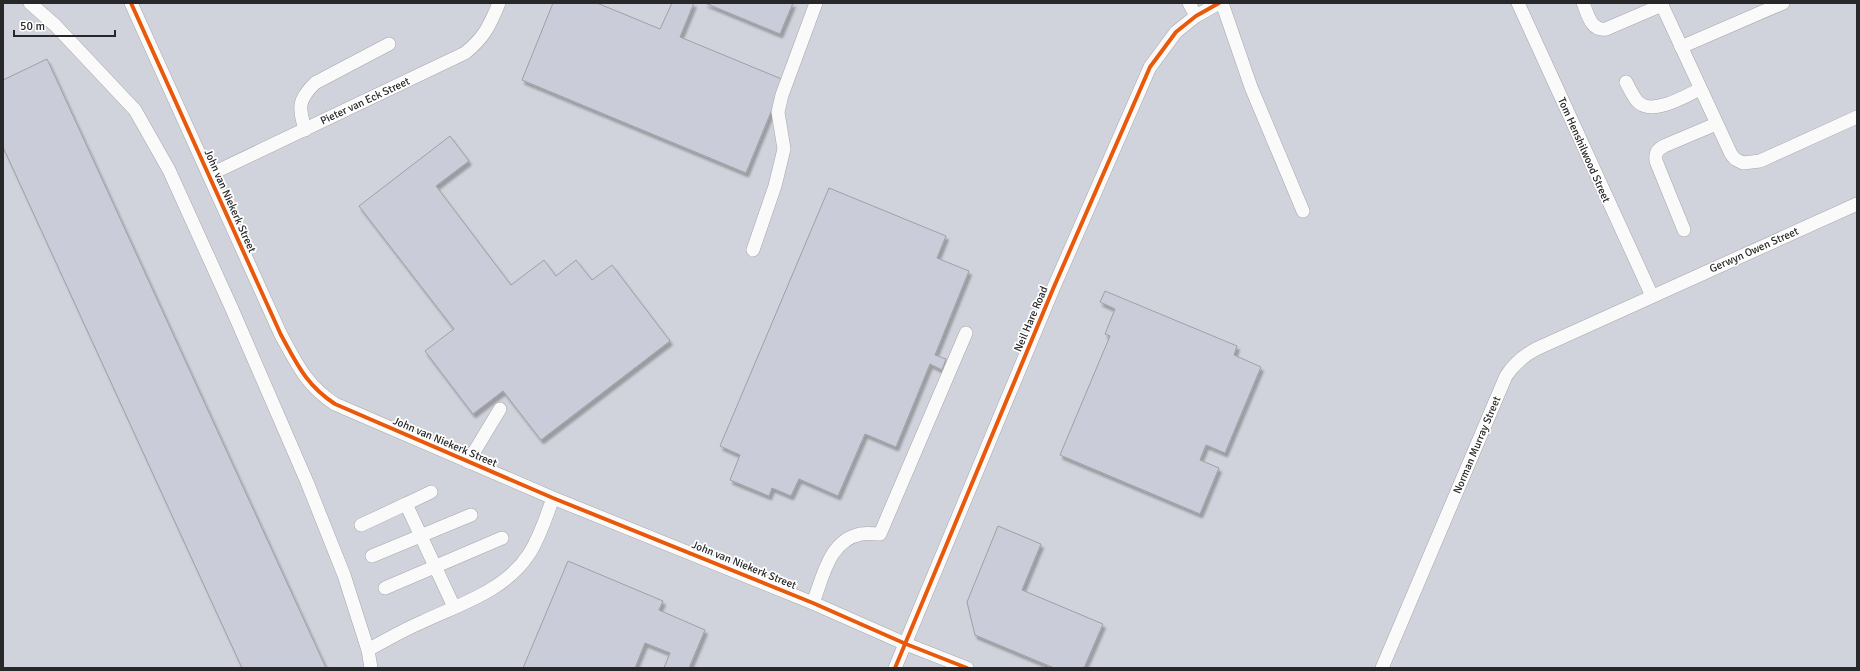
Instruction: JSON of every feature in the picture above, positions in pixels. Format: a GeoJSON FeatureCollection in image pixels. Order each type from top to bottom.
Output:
{"type":"FeatureCollection","features":[{"type":"Feature","properties":{"kind":"street"},"geometry":{"type":"LineString","coordinates":[[30,3],[55,25],[135,110],[169,170],[232,309],[307,482],[344,575],[368,650],[371,668]]}},
{"type":"Feature","properties":{"kind":"street","name":"John van Niekerk Street"},"geometry":{"type":"LineString","coordinates":[[131,3],[281,335],[308,381],[320,394],[335,404],[553,498],[813,603],[906,644],[967,668]]}},
{"type":"Feature","properties":{"kind":"street","name":"Pieter van Eck Street"},"geometry":{"type":"LineString","coordinates":[[209,175],[465,53],[478,43],[487,30],[498,3]]}},
{"type":"Feature","properties":{"kind":"street"},"geometry":{"type":"LineString","coordinates":[[753,250],[775,186],[784,149],[778,112],[782,96],[816,3]]}},
{"type":"Feature","properties":{"kind":"street"},"geometry":{"type":"LineString","coordinates":[[1189,3],[1196,16]]}},
{"type":"Feature","properties":{"kind":"street"},"geometry":{"type":"LineString","coordinates":[[1221,3],[1251,87],[1302,210]]}},
{"type":"Feature","properties":{"kind":"street","name":"Neil Hare Road"},"geometry":{"type":"LineString","coordinates":[[895,668],[1053,289],[1150,66],[1162,48],[1176,32],[1196,16],[1221,3]]}},
{"type":"Feature","properties":{"kind":"street","name":"Tom Henshilwood Street"},"geometry":{"type":"LineString","coordinates":[[1518,3],[1652,296]]}},
{"type":"Feature","properties":{"kind":"street"},"geometry":{"type":"LineString","coordinates":[[1583,3],[1592,23],[1596,28],[1601,29],[1606,29],[1662,4],[1731,154],[1735,159],[1743,163],[1760,161],[1857,117]]}},
{"type":"Feature","properties":{"kind":"street"},"geometry":{"type":"LineString","coordinates":[[1681,47],[1783,3]]}},
{"type":"Feature","properties":{"kind":"street"},"geometry":{"type":"LineString","coordinates":[[305,130],[299,110],[304,93],[314,83],[389,44]]}},
{"type":"Feature","properties":{"kind":"street"},"geometry":{"type":"LineString","coordinates":[[1626,82],[1638,102],[1647,106],[1662,106],[1700,89]]}},
{"type":"Feature","properties":{"kind":"street"},"geometry":{"type":"LineString","coordinates":[[1684,230],[1656,161],[1655,154],[1664,146],[1716,124]]}},
{"type":"Feature","properties":{"kind":"street","name":"Gerwyn Owen Street"},"geometry":{"type":"LineString","coordinates":[[1652,296],[1857,204]]}},
{"type":"Feature","properties":{"kind":"street","name":"Norman Murray Street"},"geometry":{"type":"LineString","coordinates":[[1382,668],[1506,376],[1513,366],[1524,356],[1536,349],[1652,296]]}},
{"type":"Feature","properties":{"kind":"street"},"geometry":{"type":"LineString","coordinates":[[813,603],[834,551],[843,541],[861,534],[880,534],[966,334]]}},
{"type":"Feature","properties":{"kind":"street"},"geometry":{"type":"LineString","coordinates":[[468,462],[500,409]]}},
{"type":"Feature","properties":{"kind":"street"},"geometry":{"type":"LineString","coordinates":[[361,525],[431,492]]}},
{"type":"Feature","properties":{"kind":"street"},"geometry":{"type":"LineString","coordinates":[[368,650],[405,630],[490,591],[512,574],[529,555],[543,526],[553,498]]}},
{"type":"Feature","properties":{"kind":"street"},"geometry":{"type":"LineString","coordinates":[[406,504],[437,567],[454,607]]}},
{"type":"Feature","properties":{"kind":"street"},"geometry":{"type":"LineString","coordinates":[[372,556],[471,515]]}},
{"type":"Feature","properties":{"kind":"street"},"geometry":{"type":"LineString","coordinates":[[385,588],[502,538]]}},
{"type":"Feature","properties":{"kind":"shaded area"},"geometry":{"type":"Polygon","coordinates":[[[3,3],[1857,3],[1857,668],[3,668],[3,3]]]}},
{"type":"Feature","properties":{"kind":"building"},"geometry":{"type":"Polygon","coordinates":[[[553,3],[597,3],[660,29],[672,3],[694,3],[680,37],[784,80],[746,173],[522,80],[553,3]]]}},
{"type":"Feature","properties":{"kind":"building"},"geometry":{"type":"Polygon","coordinates":[[[705,3],[793,3],[780,34],[705,3]]]}},
{"type":"Feature","properties":{"kind":"building"},"geometry":{"type":"Polygon","coordinates":[[[47,59],[326,668],[242,668],[3,147],[3,80],[47,59]]]}},
{"type":"Feature","properties":{"kind":"building"},"geometry":{"type":"Polygon","coordinates":[[[450,136],[469,161],[436,186],[511,285],[544,260],[556,276],[576,260],[592,280],[612,265],[670,341],[541,440],[503,391],[473,414],[425,351],[454,329],[359,206],[450,136]]]}},
{"type":"Feature","properties":{"kind":"building"},"geometry":{"type":"Polygon","coordinates":[[[829,188],[946,236],[937,258],[969,271],[935,355],[946,359],[942,370],[930,364],[896,447],[865,434],[838,496],[799,479],[791,496],[772,488],[769,496],[730,480],[740,455],[720,446],[829,188]]]}},
{"type":"Feature","properties":{"kind":"building"},"geometry":{"type":"Polygon","coordinates":[[[1105,291],[1237,346],[1234,355],[1261,367],[1225,453],[1206,445],[1200,460],[1219,468],[1200,514],[1060,455],[1110,336],[1105,334],[1115,309],[1100,302],[1105,291]]]}},
{"type":"Feature","properties":{"kind":"building"},"geometry":{"type":"Polygon","coordinates":[[[998,526],[1041,544],[1022,590],[1103,624],[1084,668],[1054,668],[975,635],[967,602],[998,526]]]}},
{"type":"Feature","properties":{"kind":"building"},"geometry":{"type":"Polygon","coordinates":[[[568,561],[663,601],[659,610],[705,630],[689,668],[664,668],[670,653],[645,643],[635,668],[523,668],[568,561]]]}},
{"type":"Feature","properties":{"kind":"cycle path"},"geometry":{"type":"LineString","coordinates":[[131,3],[281,335],[303,373],[325,397],[335,404],[553,498],[813,603],[906,644],[967,668]]}},
{"type":"Feature","properties":{"kind":"cycle path"},"geometry":{"type":"LineString","coordinates":[[895,668],[1053,289],[1150,67],[1176,32],[1196,16],[1219,3]]}}]}
